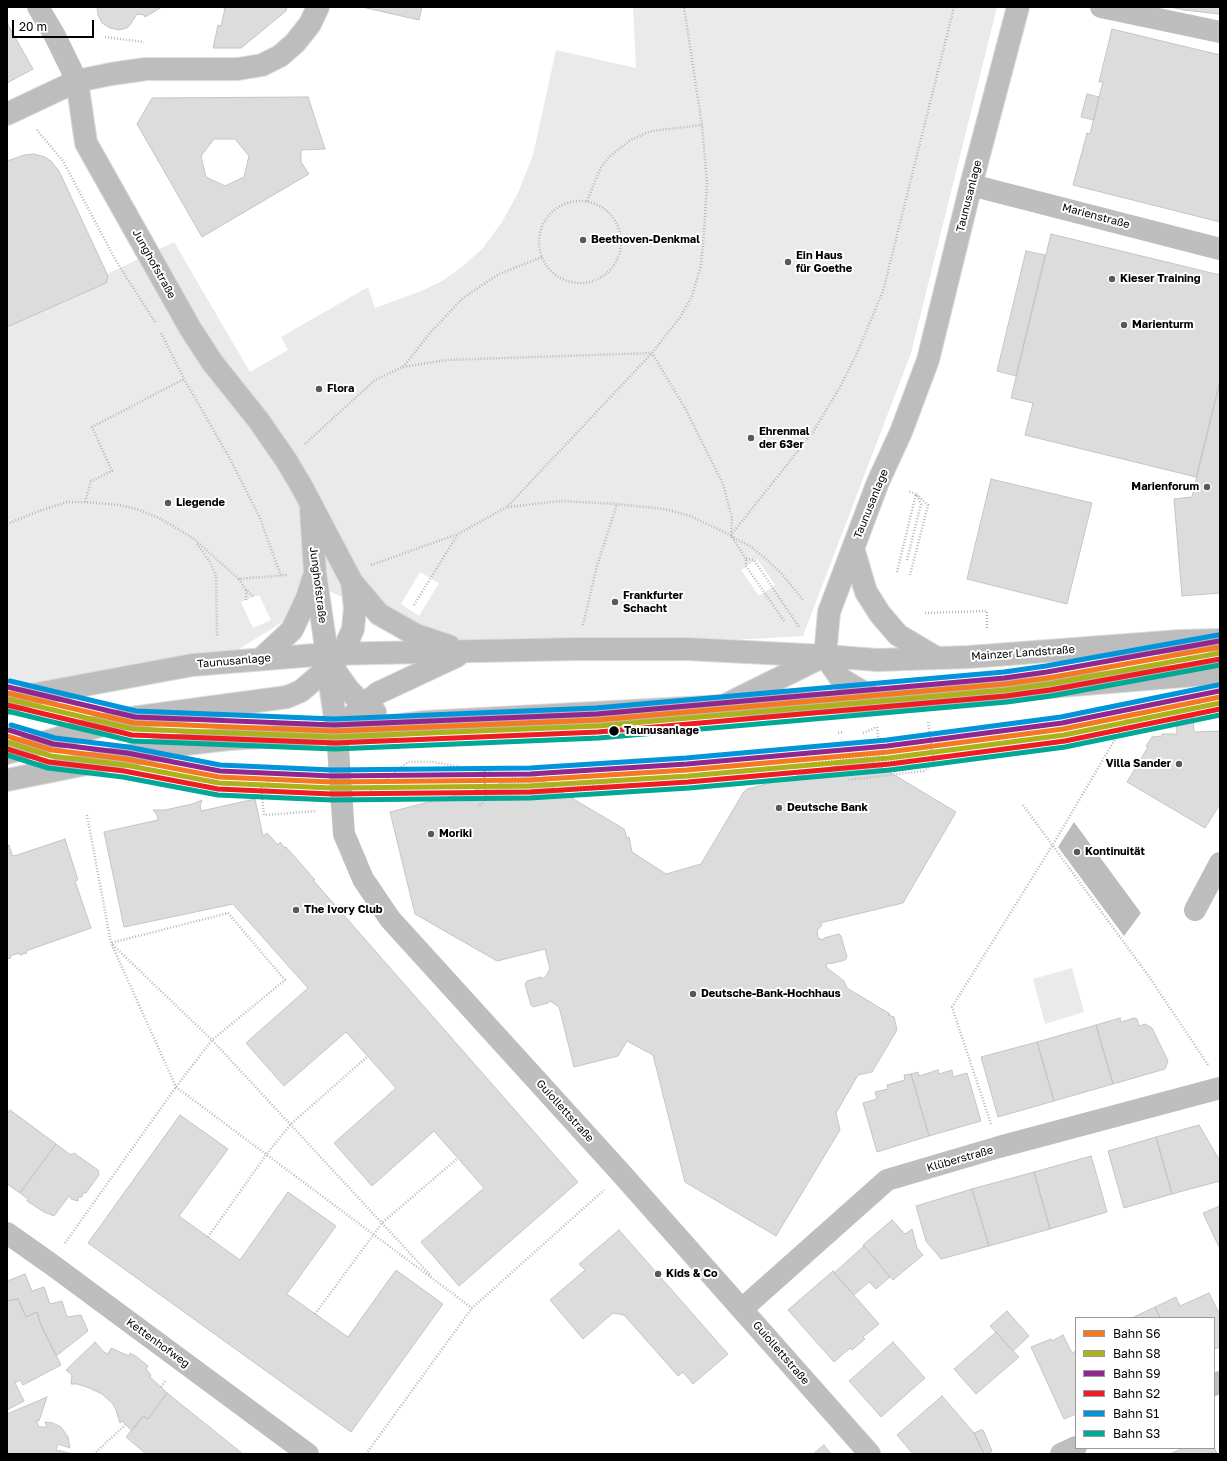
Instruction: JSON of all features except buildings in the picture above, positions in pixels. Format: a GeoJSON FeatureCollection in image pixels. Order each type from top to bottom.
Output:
{"type":"FeatureCollection","features":[{"type":"Feature","properties":{"kind":"main road"},"geometry":{"type":"LineString","coordinates":[[7,114],[77,81],[111,74],[146,68],[238,69],[262,65],[280,56],[295,43],[310,24],[318,7]]}},
{"type":"Feature","properties":{"kind":"main road","name":"Taunusanlage"},"geometry":{"type":"LineString","coordinates":[[7,704],[31,695],[192,665],[262,659],[333,660],[466,652],[577,649],[687,650],[825,656],[829,612],[878,482],[901,432],[928,360],[1018,7]]}},
{"type":"Feature","properties":{"kind":"main road","name":"Junghofstraße"},"geometry":{"type":"LineString","coordinates":[[77,81],[86,143],[190,328],[212,362],[259,421],[286,460],[310,502],[358,575],[353,629],[333,660]]}},
{"type":"Feature","properties":{"kind":"main road","name":"Junghofstraße"},"geometry":{"type":"LineString","coordinates":[[310,502],[315,573],[333,660]]}},
{"type":"Feature","properties":{"kind":"main road"},"geometry":{"type":"LineString","coordinates":[[853,548],[866,592],[880,614],[898,635],[935,657]]}},
{"type":"Feature","properties":{"kind":"main road"},"geometry":{"type":"LineString","coordinates":[[262,659],[292,630],[307,598],[315,573]]}},
{"type":"Feature","properties":{"kind":"main road"},"geometry":{"type":"LineString","coordinates":[[358,575],[379,614],[416,635],[466,652]]}},
{"type":"Feature","properties":{"kind":"main road","name":"Mainzer Landstraße"},"geometry":{"type":"LineString","coordinates":[[825,656],[877,660],[969,657],[1180,641],[1220,640]]}},
{"type":"Feature","properties":{"kind":"main road","name":"Taunusanlage"},"geometry":{"type":"LineString","coordinates":[[337,733],[363,705],[378,693],[415,674],[466,652]]}},
{"type":"Feature","properties":{"kind":"main road"},"geometry":{"type":"LineString","coordinates":[[723,706],[825,656],[841,679],[878,701]]}},
{"type":"Feature","properties":{"kind":"main road"},"geometry":{"type":"LineString","coordinates":[[333,660],[348,689],[363,705],[393,725]]}},
{"type":"Feature","properties":{"kind":"main road"},"geometry":{"type":"LineString","coordinates":[[333,660],[331,690],[337,733]]}},
{"type":"Feature","properties":{"kind":"main road"},"geometry":{"type":"LineString","coordinates":[[7,753],[124,718],[287,697],[301,691],[333,660]]}},
{"type":"Feature","properties":{"kind":"main road"},"geometry":{"type":"LineString","coordinates":[[7,780],[186,744],[229,739],[337,733],[393,725],[433,722],[723,706],[878,701],[1220,673]]}},
{"type":"Feature","properties":{"kind":"street","name":"Junghofstraße"},"geometry":{"type":"LineString","coordinates":[[38,7],[55,36],[77,81]]}},
{"type":"Feature","properties":{"kind":"street"},"geometry":{"type":"LineString","coordinates":[[1101,7],[1220,32]]}},
{"type":"Feature","properties":{"kind":"street","name":"Marienstraße"},"geometry":{"type":"LineString","coordinates":[[972,185],[1220,248]]}},
{"type":"Feature","properties":{"kind":"street","name":"Guiollettstraße"},"geometry":{"type":"LineString","coordinates":[[337,733],[344,834],[363,879],[390,919],[620,1172],[870,1454]]}},
{"type":"Feature","properties":{"kind":"street"},"geometry":{"type":"LineString","coordinates":[[1195,910],[1220,863]]}},
{"type":"Feature","properties":{"kind":"street","name":"Klüberstraße"},"geometry":{"type":"LineString","coordinates":[[742,1309],[887,1180],[999,1148],[1216,1079]]}},
{"type":"Feature","properties":{"kind":"street","name":"Kettenhofweg"},"geometry":{"type":"LineString","coordinates":[[7,1233],[308,1454]]}},
{"type":"Feature","properties":{"kind":"street"},"geometry":{"type":"LineString","coordinates":[[1061,1454],[1075,1447]]}},
{"type":"Feature","properties":{"kind":"path"},"geometry":{"type":"LineString","coordinates":[[358,575],[458,534],[507,507],[652,353],[681,316],[692,296],[701,266],[707,182],[702,125],[684,7]]}},
{"type":"Feature","properties":{"kind":"path"},"geometry":{"type":"LineString","coordinates":[[731,536],[813,432],[840,387],[858,351],[883,291],[954,7]]}},
{"type":"Feature","properties":{"kind":"path"},"geometry":{"type":"LineString","coordinates":[[105,37],[152,44]]}},
{"type":"Feature","properties":{"kind":"path"},"geometry":{"type":"LineString","coordinates":[[586,201],[602,167],[609,157],[630,141],[652,131],[702,125]]}},
{"type":"Feature","properties":{"kind":"path"},"geometry":{"type":"LineString","coordinates":[[37,130],[63,161],[116,261],[159,328],[184,379],[229,457],[260,518],[281,576]]}},
{"type":"Feature","properties":{"kind":"path"},"geometry":{"type":"LineString","coordinates":[[586,201],[600,206],[611,215],[620,231],[621,244],[617,259],[605,275],[592,281],[581,283],[567,281],[553,272],[542,257],[539,239],[542,225],[555,210],[566,203],[586,201]]}},
{"type":"Feature","properties":{"kind":"path"},"geometry":{"type":"LineString","coordinates":[[403,367],[431,332],[463,298],[499,274],[542,257]]}},
{"type":"Feature","properties":{"kind":"path"},"geometry":{"type":"LineString","coordinates":[[652,353],[684,408],[723,484],[732,518],[731,536],[746,559],[746,566],[784,621]]}},
{"type":"Feature","properties":{"kind":"path"},"geometry":{"type":"LineString","coordinates":[[286,460],[375,380],[403,367],[446,360],[652,353]]}},
{"type":"Feature","properties":{"kind":"path"},"geometry":{"type":"LineString","coordinates":[[84,502],[91,481],[112,471],[92,427],[184,379]]}},
{"type":"Feature","properties":{"kind":"path"},"geometry":{"type":"LineString","coordinates":[[908,491],[916,494],[928,505],[910,575]]}},
{"type":"Feature","properties":{"kind":"path"},"geometry":{"type":"LineString","coordinates":[[907,560],[921,504],[916,494]]}},
{"type":"Feature","properties":{"kind":"path"},"geometry":{"type":"LineString","coordinates":[[897,572],[916,494]]}},
{"type":"Feature","properties":{"kind":"path"},"geometry":{"type":"LineString","coordinates":[[507,507],[560,501],[617,504],[665,509],[690,516],[750,546],[766,558],[804,601]]}},
{"type":"Feature","properties":{"kind":"path"},"geometry":{"type":"LineString","coordinates":[[7,524],[38,511],[67,502],[119,505],[136,509],[159,518],[194,539],[239,579],[246,590],[254,597]]}},
{"type":"Feature","properties":{"kind":"path"},"geometry":{"type":"LineString","coordinates":[[577,649],[597,566],[617,504]]}},
{"type":"Feature","properties":{"kind":"path"},"geometry":{"type":"LineString","coordinates":[[414,605],[458,534]]}},
{"type":"Feature","properties":{"kind":"path"},"geometry":{"type":"LineString","coordinates":[[194,539],[210,562],[216,576],[218,644]]}},
{"type":"Feature","properties":{"kind":"path"},"geometry":{"type":"LineString","coordinates":[[746,559],[754,560],[800,627]]}},
{"type":"Feature","properties":{"kind":"path"},"geometry":{"type":"LineString","coordinates":[[239,579],[292,575]]}},
{"type":"Feature","properties":{"kind":"path"},"geometry":{"type":"LineString","coordinates":[[246,590],[246,600]]}},
{"type":"Feature","properties":{"kind":"path"},"geometry":{"type":"LineString","coordinates":[[925,613],[987,611],[987,628]]}},
{"type":"Feature","properties":{"kind":"path"},"geometry":{"type":"LineString","coordinates":[[999,1148],[952,1007],[1052,846],[1133,709]]}},
{"type":"Feature","properties":{"kind":"path"},"geometry":{"type":"LineString","coordinates":[[920,722],[928,721],[934,763]]}},
{"type":"Feature","properties":{"kind":"path"},"geometry":{"type":"LineString","coordinates":[[863,733],[875,727],[882,726]]}},
{"type":"Feature","properties":{"kind":"path"},"geometry":{"type":"LineString","coordinates":[[838,733],[844,732]]}},
{"type":"Feature","properties":{"kind":"path"},"geometry":{"type":"LineString","coordinates":[[888,753],[931,748],[930,740]]}},
{"type":"Feature","properties":{"kind":"path"},"geometry":{"type":"LineString","coordinates":[[880,746],[887,745]]}},
{"type":"Feature","properties":{"kind":"path"},"geometry":{"type":"LineString","coordinates":[[261,788],[264,815],[324,811],[342,808],[363,797],[408,762],[433,762],[570,786],[883,756]]}},
{"type":"Feature","properties":{"kind":"path"},"geometry":{"type":"LineString","coordinates":[[846,766],[922,758],[934,763]]}},
{"type":"Feature","properties":{"kind":"path"},"geometry":{"type":"LineString","coordinates":[[848,780],[924,771],[934,763]]}},
{"type":"Feature","properties":{"kind":"path"},"geometry":{"type":"LineString","coordinates":[[847,773],[916,765]]}},
{"type":"Feature","properties":{"kind":"path"},"geometry":{"type":"LineString","coordinates":[[478,807],[486,799],[484,771]]}},
{"type":"Feature","properties":{"kind":"path"},"geometry":{"type":"LineString","coordinates":[[261,788],[270,780]]}},
{"type":"Feature","properties":{"kind":"path"},"geometry":{"type":"LineString","coordinates":[[261,788],[271,791]]}},
{"type":"Feature","properties":{"kind":"path"},"geometry":{"type":"LineString","coordinates":[[470,800],[486,799]]}},
{"type":"Feature","properties":{"kind":"path"},"geometry":{"type":"LineString","coordinates":[[1023,805],[1150,978],[1216,1079]]}},
{"type":"Feature","properties":{"kind":"path"},"geometry":{"type":"LineString","coordinates":[[87,815],[111,943],[176,1087],[472,1308]]}},
{"type":"Feature","properties":{"kind":"path"},"geometry":{"type":"LineString","coordinates":[[51,1264],[176,1087],[212,1040],[285,980],[228,913],[111,943]]}},
{"type":"Feature","properties":{"kind":"path"},"geometry":{"type":"LineString","coordinates":[[111,943],[212,1040],[436,1281]]}},
{"type":"Feature","properties":{"kind":"path"},"geometry":{"type":"LineString","coordinates":[[208,1237],[266,1155],[290,1124],[368,1056]]}},
{"type":"Feature","properties":{"kind":"path"},"geometry":{"type":"LineString","coordinates":[[315,1314],[372,1234],[382,1223],[458,1158]]}},
{"type":"Feature","properties":{"kind":"path"},"geometry":{"type":"LineString","coordinates":[[366,1454],[472,1308],[609,1186],[620,1172]]}},
{"type":"Feature","properties":{"kind":"path"},"geometry":{"type":"LineString","coordinates":[[94,1454],[125,1425]]}},
{"type":"Feature","properties":{"kind":"shaded area"},"geometry":{"type":"Polygon","coordinates":[[[633,7],[997,7],[911,353],[803,636],[577,649],[466,652],[331,592],[218,662],[7,704],[7,322],[174,242],[250,372],[288,350],[281,337],[368,287],[375,308],[419,292],[442,281],[462,267],[483,248],[502,222],[518,193],[533,155],[556,50],[636,68],[633,7]],[[757,559],[741,570],[759,596],[775,585],[757,559]],[[420,572],[401,604],[419,616],[439,583],[420,572]],[[259,595],[241,602],[253,628],[271,620],[259,595]]]}},
{"type":"Feature","properties":{"kind":"shaded area"},"geometry":{"type":"Polygon","coordinates":[[[1074,822],[1141,913],[1124,936],[1058,847],[1074,822]]]}},
{"type":"Feature","properties":{"kind":"shaded area"},"geometry":{"type":"Polygon","coordinates":[[[1072,968],[1084,1012],[1045,1024],[1033,979],[1072,968]]]}},
{"type":"Feature","properties":{"kind":"rail line","name":"S1"},"geometry":{"type":"LineString","coordinates":[[10,681],[136,711],[334,719],[596,708],[1004,672],[1046,666],[1218,635]]}},
{"type":"Feature","properties":{"kind":"rail line","name":"S9"},"geometry":{"type":"LineString","coordinates":[[8,687],[135,717],[334,725],[597,714],[1004,678],[1047,672],[1219,641]]}},
{"type":"Feature","properties":{"kind":"rail line","name":"S6"},"geometry":{"type":"LineString","coordinates":[[7,693],[134,723],[334,731],[597,720],[1005,684],[1048,678],[1220,647]]}},
{"type":"Feature","properties":{"kind":"rail line","name":"S8"},"geometry":{"type":"LineString","coordinates":[[7,699],[133,729],[334,737],[598,726],[1006,690],[1049,684],[1220,653]]}},
{"type":"Feature","properties":{"kind":"rail line","name":"S2"},"geometry":{"type":"LineString","coordinates":[[7,705],[132,735],[335,743],[598,732],[1006,696],[1050,690],[1220,659]]}},
{"type":"Feature","properties":{"kind":"rail line","name":"S3"},"geometry":{"type":"LineString","coordinates":[[7,711],[132,741],[335,749],[599,738],[1007,702],[1051,696],[1220,665]]}},
{"type":"Feature","properties":{"kind":"rail line","name":"S1"},"geometry":{"type":"LineString","coordinates":[[11,725],[55,738],[128,747],[220,765],[332,770],[530,768],[686,758],[887,740],[1061,717],[1218,685]]}},
{"type":"Feature","properties":{"kind":"rail line","name":"S9"},"geometry":{"type":"LineString","coordinates":[[9,730],[53,744],[127,753],[220,771],[332,776],[530,774],[687,764],[887,746],[1062,723],[1219,691]]}},
{"type":"Feature","properties":{"kind":"rail line","name":"S6"},"geometry":{"type":"LineString","coordinates":[[7,736],[52,750],[126,759],[219,777],[332,782],[530,780],[687,770],[888,752],[1063,729],[1220,697]]}},
{"type":"Feature","properties":{"kind":"rail line","name":"S8"},"geometry":{"type":"LineString","coordinates":[[7,742],[51,756],[125,765],[219,783],[332,788],[530,786],[688,776],[889,758],[1064,735],[1220,703]]}},
{"type":"Feature","properties":{"kind":"rail line","name":"S2"},"geometry":{"type":"LineString","coordinates":[[7,749],[49,762],[124,771],[218,789],[332,794],[530,792],[688,782],[890,764],[1065,741],[1220,709]]}},
{"type":"Feature","properties":{"kind":"rail line","name":"S3"},"geometry":{"type":"LineString","coordinates":[[7,755],[48,768],[123,777],[218,795],[332,800],[530,798],[689,788],[890,770],[1065,747],[1220,715]]}},
{"type":"Feature","properties":{"kind":"place","name":"Beethoven-Denkmal"},"geometry":{"type":"Point","coordinates":[583,240]}},
{"type":"Feature","properties":{"kind":"place","name":"Ein Haus für Goethe"},"geometry":{"type":"Point","coordinates":[788,262]}},
{"type":"Feature","properties":{"kind":"place","name":"Kieser Training"},"geometry":{"type":"Point","coordinates":[1112,279]}},
{"type":"Feature","properties":{"kind":"place","name":"Marienturm"},"geometry":{"type":"Point","coordinates":[1124,325]}},
{"type":"Feature","properties":{"kind":"place","name":"Flora"},"geometry":{"type":"Point","coordinates":[319,389]}},
{"type":"Feature","properties":{"kind":"place","name":"Ehrenmal der 63er"},"geometry":{"type":"Point","coordinates":[751,438]}},
{"type":"Feature","properties":{"kind":"place","name":"Marienforum"},"geometry":{"type":"Point","coordinates":[1207,487]}},
{"type":"Feature","properties":{"kind":"place","name":"Liegende"},"geometry":{"type":"Point","coordinates":[168,503]}},
{"type":"Feature","properties":{"kind":"place","name":"Frankfurter Schacht"},"geometry":{"type":"Point","coordinates":[615,602]}},
{"type":"Feature","properties":{"kind":"place","name":"Taunusanlage"},"geometry":{"type":"Point","coordinates":[614,731]}},
{"type":"Feature","properties":{"kind":"place","name":"Villa Sander"},"geometry":{"type":"Point","coordinates":[1179,764]}},
{"type":"Feature","properties":{"kind":"place","name":"Deutsche Bank"},"geometry":{"type":"Point","coordinates":[779,808]}},
{"type":"Feature","properties":{"kind":"place","name":"Moriki"},"geometry":{"type":"Point","coordinates":[431,834]}},
{"type":"Feature","properties":{"kind":"place","name":"Kontinuität"},"geometry":{"type":"Point","coordinates":[1077,852]}},
{"type":"Feature","properties":{"kind":"place","name":"The Ivory Club"},"geometry":{"type":"Point","coordinates":[296,910]}},
{"type":"Feature","properties":{"kind":"place","name":"Deutsche-Bank-Hochhaus"},"geometry":{"type":"Point","coordinates":[693,994]}},
{"type":"Feature","properties":{"kind":"place","name":"Kids & Co"},"geometry":{"type":"Point","coordinates":[658,1274]}}]}
